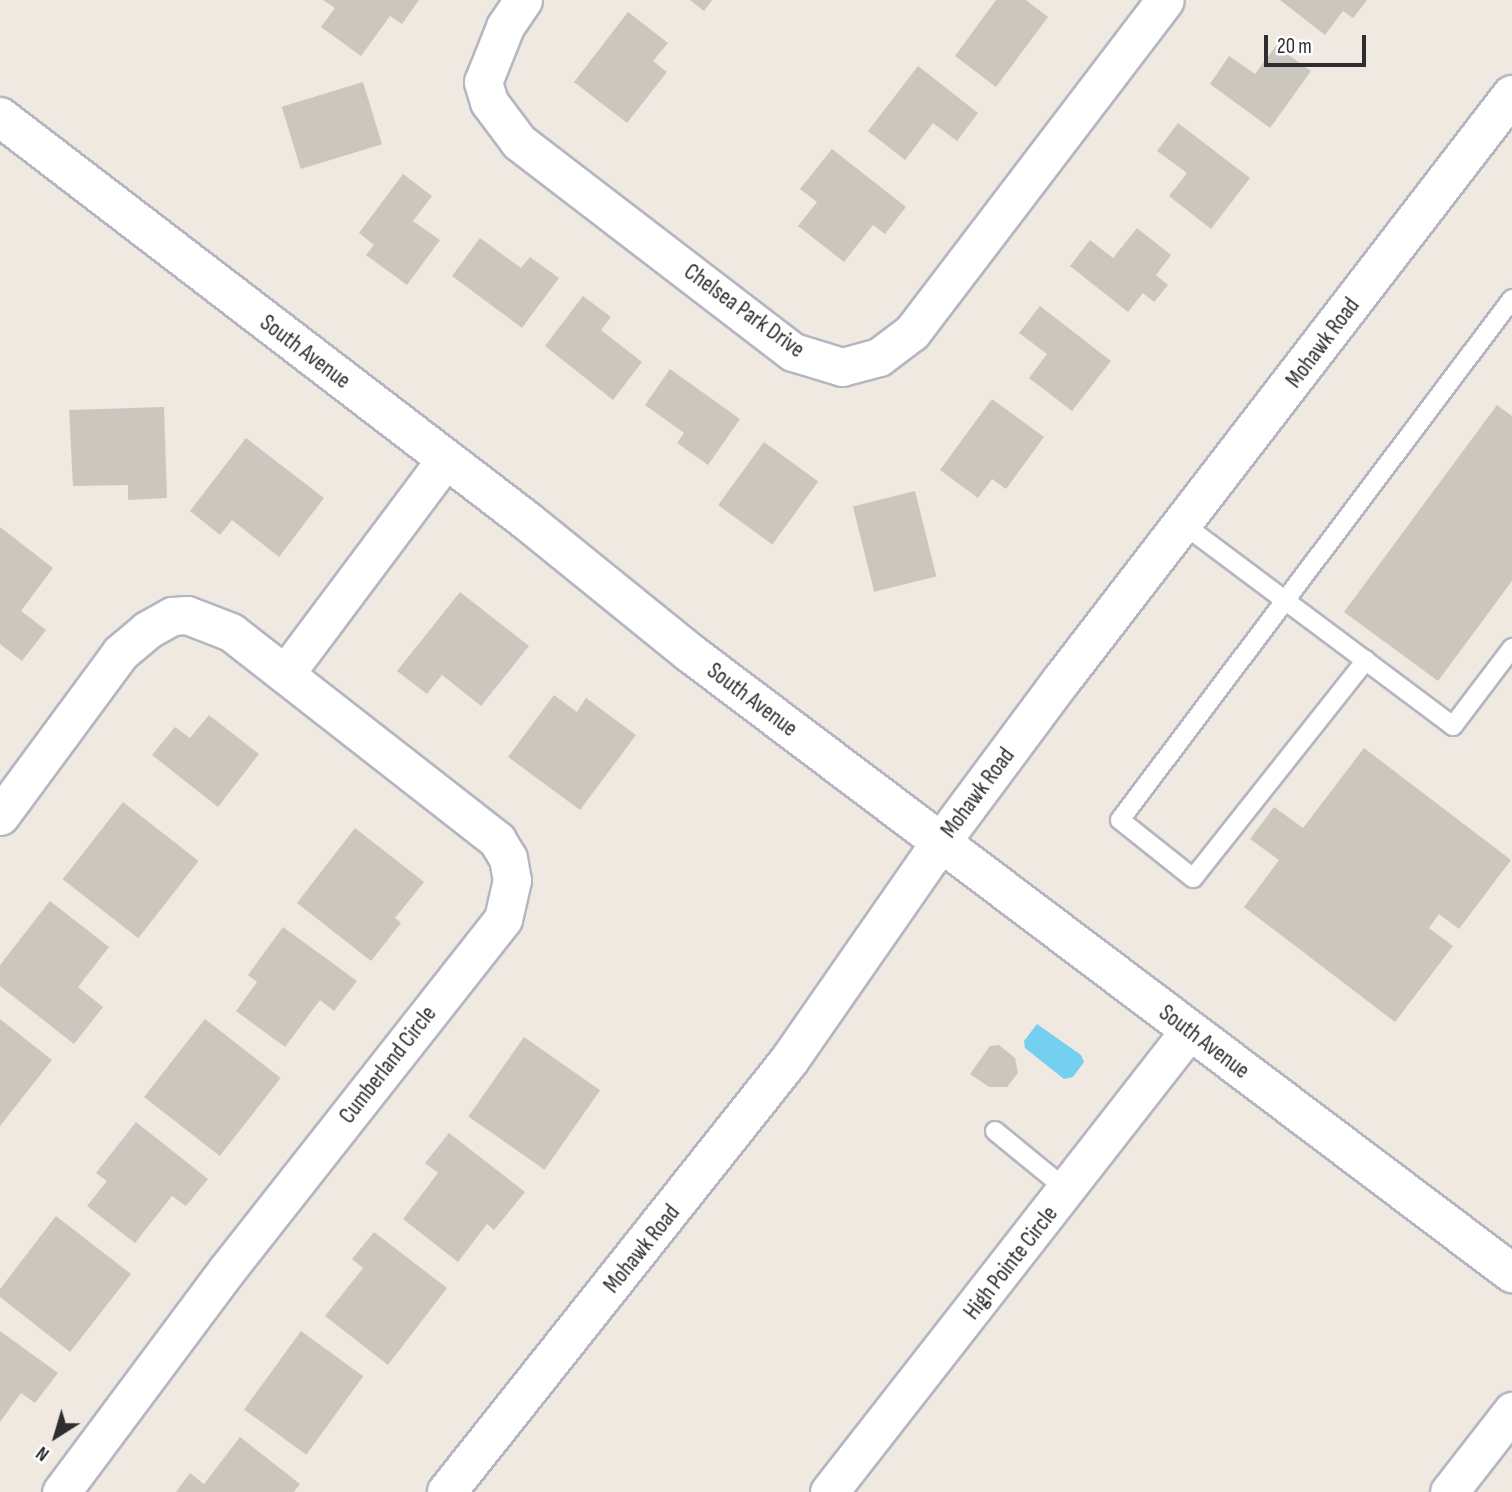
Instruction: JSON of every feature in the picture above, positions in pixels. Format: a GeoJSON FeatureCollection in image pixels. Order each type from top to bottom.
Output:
{"type":"FeatureCollection","features":[{"type":"Feature","properties":{"kind":"street","name":"Chelsea Park Drive"},"geometry":{"type":"LineString","coordinates":[[523,0],[505,27],[483,82],[489,102],[519,142],[793,352],[842,367],[878,357],[912,332],[1165,0]]}},
{"type":"Feature","properties":{"kind":"street","name":"Mohawk Road"},"geometry":{"type":"LineString","coordinates":[[447,1492],[781,1072],[940,844],[1512,95]]}},
{"type":"Feature","properties":{"kind":"street","name":"South Avenue"},"geometry":{"type":"LineString","coordinates":[[0,117],[446,459],[940,844],[1512,1273]]}},
{"type":"Feature","properties":{"kind":"street"},"geometry":{"type":"LineString","coordinates":[[285,674],[446,459]]}},
{"type":"Feature","properties":{"kind":"street","name":"Cumberland Circle"},"geometry":{"type":"LineString","coordinates":[[0,816],[120,653],[172,616],[187,615],[231,632],[497,841],[508,858],[511,901],[503,919],[226,1271],[61,1492]]}},
{"type":"Feature","properties":{"kind":"street","name":"High Pointe Circle"},"geometry":{"type":"LineString","coordinates":[[829,1492],[1189,1031]]}},
{"type":"Feature","properties":{"kind":"street"},"geometry":{"type":"LineString","coordinates":[[1449,1492],[1512,1411]]}},
{"type":"Feature","properties":{"kind":"lane"},"geometry":{"type":"LineString","coordinates":[[1366,660],[1193,878],[1120,820],[1283,597],[1512,299]]}},
{"type":"Feature","properties":{"kind":"lane"},"geometry":{"type":"LineString","coordinates":[[1183,524],[1453,726],[1512,648]]}},
{"type":"Feature","properties":{"kind":"lane"},"geometry":{"type":"LineString","coordinates":[[995,1131],[1067,1190]]}},
{"type":"Feature","properties":{"kind":"water"},"geometry":{"type":"Polygon","coordinates":[[[1037,1024],[1081,1055],[1084,1062],[1073,1077],[1064,1079],[1025,1048],[1024,1041],[1037,1024]]]}},
{"type":"Feature","properties":{"kind":"building"},"geometry":{"type":"Polygon","coordinates":[[[323,0],[419,0],[402,24],[390,16],[361,56],[321,27],[335,8],[323,0]]]}},
{"type":"Feature","properties":{"kind":"building"},"geometry":{"type":"Polygon","coordinates":[[[690,0],[712,0],[704,11],[690,0]]]}},
{"type":"Feature","properties":{"kind":"building"},"geometry":{"type":"Polygon","coordinates":[[[996,0],[1026,0],[1048,17],[996,87],[955,56],[996,0]]]}},
{"type":"Feature","properties":{"kind":"building"},"geometry":{"type":"Polygon","coordinates":[[[1280,0],[1367,0],[1353,18],[1343,11],[1325,35],[1280,0]]]}},
{"type":"Feature","properties":{"kind":"building"},"geometry":{"type":"Polygon","coordinates":[[[628,12],[668,43],[653,61],[667,72],[627,123],[574,82],[628,12]]]}},
{"type":"Feature","properties":{"kind":"building"},"geometry":{"type":"Polygon","coordinates":[[[1276,46],[1311,71],[1270,128],[1210,84],[1229,56],[1255,74],[1276,46]]]}},
{"type":"Feature","properties":{"kind":"building"},"geometry":{"type":"Polygon","coordinates":[[[918,66],[978,113],[957,141],[933,123],[905,160],[868,131],[918,66]]]}},
{"type":"Feature","properties":{"kind":"building"},"geometry":{"type":"Polygon","coordinates":[[[363,82],[382,144],[301,169],[282,107],[363,82]]]}},
{"type":"Feature","properties":{"kind":"building"},"geometry":{"type":"Polygon","coordinates":[[[1178,123],[1250,178],[1211,229],[1169,196],[1187,173],[1157,151],[1178,123]]]}},
{"type":"Feature","properties":{"kind":"building"},"geometry":{"type":"Polygon","coordinates":[[[832,149],[906,207],[885,234],[873,225],[844,262],[798,226],[817,202],[800,189],[832,149]]]}},
{"type":"Feature","properties":{"kind":"building"},"geometry":{"type":"Polygon","coordinates":[[[403,174],[432,196],[413,221],[440,240],[407,285],[366,255],[374,245],[359,233],[403,174]]]}},
{"type":"Feature","properties":{"kind":"building"},"geometry":{"type":"Polygon","coordinates":[[[1137,228],[1171,255],[1156,275],[1168,285],[1154,302],[1143,293],[1128,312],[1070,266],[1090,240],[1113,258],[1137,228]]]}},
{"type":"Feature","properties":{"kind":"building"},"geometry":{"type":"Polygon","coordinates":[[[480,238],[521,268],[530,257],[559,278],[522,328],[452,276],[480,238]]]}},
{"type":"Feature","properties":{"kind":"building"},"geometry":{"type":"Polygon","coordinates":[[[583,296],[611,317],[601,330],[642,362],[613,400],[545,346],[583,296]]]}},
{"type":"Feature","properties":{"kind":"building"},"geometry":{"type":"Polygon","coordinates":[[[1040,306],[1111,361],[1072,411],[1029,378],[1047,354],[1019,333],[1040,306]]]}},
{"type":"Feature","properties":{"kind":"building"},"geometry":{"type":"Polygon","coordinates":[[[670,369],[740,419],[708,465],[677,443],[684,433],[645,405],[670,369]]]}},
{"type":"Feature","properties":{"kind":"building"},"geometry":{"type":"Polygon","coordinates":[[[992,399],[1044,437],[1006,489],[992,479],[978,498],[940,470],[992,399]]]}},
{"type":"Feature","properties":{"kind":"building"},"geometry":{"type":"Polygon","coordinates":[[[1497,405],[1512,416],[1512,581],[1438,681],[1344,612],[1497,405]]]}},
{"type":"Feature","properties":{"kind":"building"},"geometry":{"type":"Polygon","coordinates":[[[164,407],[167,498],[128,500],[128,485],[73,486],[69,410],[164,407]]]}},
{"type":"Feature","properties":{"kind":"building"},"geometry":{"type":"Polygon","coordinates":[[[246,438],[324,498],[279,557],[232,520],[220,535],[190,511],[246,438]]]}},
{"type":"Feature","properties":{"kind":"building"},"geometry":{"type":"Polygon","coordinates":[[[764,442],[818,481],[772,544],[718,505],[764,442]]]}},
{"type":"Feature","properties":{"kind":"building"},"geometry":{"type":"Polygon","coordinates":[[[915,491],[936,576],[874,592],[853,506],[915,491]]]}},
{"type":"Feature","properties":{"kind":"building"},"geometry":{"type":"Polygon","coordinates":[[[0,527],[53,568],[21,611],[46,630],[22,661],[0,644],[0,527]]]}},
{"type":"Feature","properties":{"kind":"building"},"geometry":{"type":"Polygon","coordinates":[[[460,592],[529,646],[481,706],[442,675],[427,694],[397,671],[460,592]]]}},
{"type":"Feature","properties":{"kind":"building"},"geometry":{"type":"Polygon","coordinates":[[[554,695],[577,712],[586,698],[636,735],[580,810],[508,757],[554,695]]]}},
{"type":"Feature","properties":{"kind":"building"},"geometry":{"type":"Polygon","coordinates":[[[209,715],[259,754],[218,807],[152,755],[175,727],[190,738],[209,715]]]}},
{"type":"Feature","properties":{"kind":"building"},"geometry":{"type":"Polygon","coordinates":[[[1364,748],[1511,860],[1459,929],[1439,914],[1429,928],[1453,946],[1395,1022],[1244,907],[1279,860],[1250,839],[1274,807],[1303,828],[1364,748]]]}},
{"type":"Feature","properties":{"kind":"building"},"geometry":{"type":"Polygon","coordinates":[[[123,802],[199,861],[138,938],[63,879],[123,802]]]}},
{"type":"Feature","properties":{"kind":"building"},"geometry":{"type":"Polygon","coordinates":[[[355,828],[424,882],[395,918],[401,923],[371,961],[297,903],[355,828]]]}},
{"type":"Feature","properties":{"kind":"building"},"geometry":{"type":"Polygon","coordinates":[[[50,901],[109,947],[78,987],[103,1007],[74,1044],[0,986],[0,965],[50,901]]]}},
{"type":"Feature","properties":{"kind":"building"},"geometry":{"type":"Polygon","coordinates":[[[283,927],[357,981],[334,1011],[320,1000],[285,1047],[236,1011],[257,982],[248,975],[283,927]]]}},
{"type":"Feature","properties":{"kind":"building"},"geometry":{"type":"Polygon","coordinates":[[[0,1019],[52,1060],[0,1126],[0,1019]]]}},
{"type":"Feature","properties":{"kind":"building"},"geometry":{"type":"Polygon","coordinates":[[[205,1019],[281,1078],[220,1156],[144,1097],[205,1019]]]}},
{"type":"Feature","properties":{"kind":"building"},"geometry":{"type":"Polygon","coordinates":[[[524,1037],[600,1090],[545,1170],[468,1116],[524,1037]]]}},
{"type":"Feature","properties":{"kind":"building"},"geometry":{"type":"Polygon","coordinates":[[[999,1045],[1015,1058],[1018,1073],[1007,1087],[989,1087],[970,1074],[990,1046],[999,1045]]]}},
{"type":"Feature","properties":{"kind":"building"},"geometry":{"type":"Polygon","coordinates":[[[136,1122],[208,1179],[186,1206],[172,1196],[135,1243],[87,1206],[107,1181],[96,1173],[136,1122]]]}},
{"type":"Feature","properties":{"kind":"building"},"geometry":{"type":"Polygon","coordinates":[[[449,1133],[525,1192],[494,1230],[487,1224],[458,1262],[403,1219],[438,1173],[425,1163],[449,1133]]]}},
{"type":"Feature","properties":{"kind":"building"},"geometry":{"type":"Polygon","coordinates":[[[56,1216],[131,1274],[70,1352],[0,1297],[0,1289],[56,1216]]]}},
{"type":"Feature","properties":{"kind":"building"},"geometry":{"type":"Polygon","coordinates":[[[374,1232],[447,1288],[388,1365],[325,1316],[363,1268],[352,1259],[374,1232]]]}},
{"type":"Feature","properties":{"kind":"building"},"geometry":{"type":"Polygon","coordinates":[[[0,1331],[58,1373],[35,1403],[21,1393],[0,1422],[0,1331]]]}},
{"type":"Feature","properties":{"kind":"building"},"geometry":{"type":"Polygon","coordinates":[[[301,1331],[363,1376],[306,1455],[244,1409],[301,1331]]]}},
{"type":"Feature","properties":{"kind":"building"},"geometry":{"type":"Polygon","coordinates":[[[240,1437],[300,1484],[294,1492],[176,1492],[190,1473],[204,1484],[240,1437]]]}}]}
